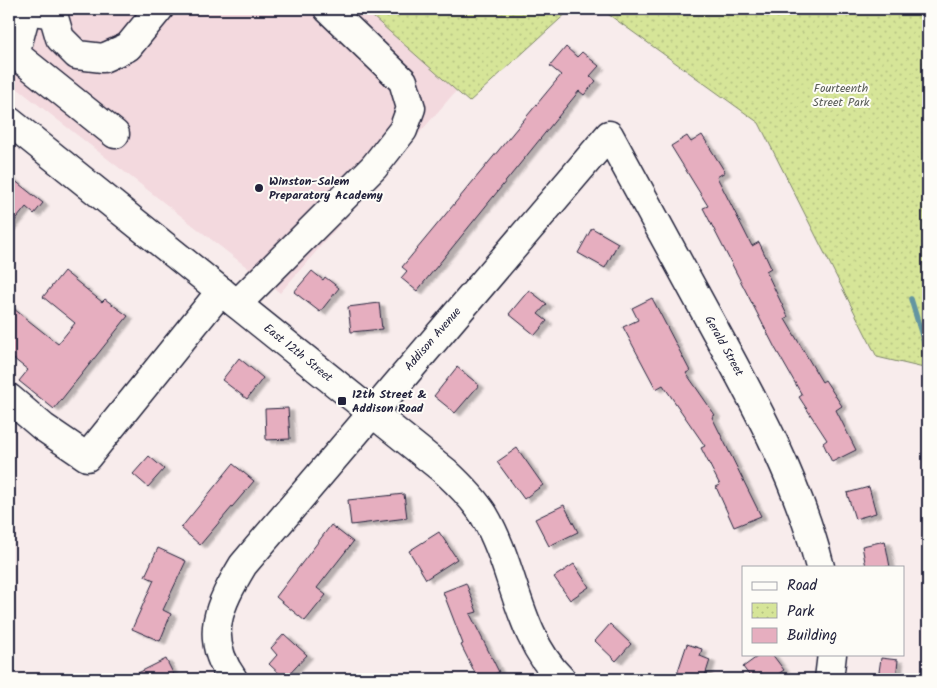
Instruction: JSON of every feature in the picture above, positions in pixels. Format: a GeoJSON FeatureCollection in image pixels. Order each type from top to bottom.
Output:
{"type":"FeatureCollection","features":[{"type":"Feature","properties":{"kind":"street"},"geometry":{"type":"LineString","coordinates":[[115,134],[15,54],[25,13],[53,14],[60,38],[77,55],[103,58],[128,48],[159,9]]}},
{"type":"Feature","properties":{"kind":"street"},"geometry":{"type":"LineString","coordinates":[[9,398],[43,427],[87,457],[229,298],[374,167],[403,130],[411,108],[403,81],[328,9]]}},
{"type":"Feature","properties":{"kind":"street","name":"East 12th Street"},"geometry":{"type":"LineString","coordinates":[[9,121],[446,472],[469,495],[484,515],[498,544],[526,624],[542,654],[561,679]]}},
{"type":"Feature","properties":{"kind":"street","name":"Addison Avenue"},"geometry":{"type":"LineString","coordinates":[[233,679],[218,650],[215,634],[218,618],[230,586],[243,565],[371,412],[609,135]]}},
{"type":"Feature","properties":{"kind":"street","name":"Gerald Street"},"geometry":{"type":"LineString","coordinates":[[609,135],[743,380],[784,462],[800,501],[820,566]]}},
{"type":"Feature","properties":{"kind":"street"},"geometry":{"type":"LineString","coordinates":[[829,679],[832,656]]}},
{"type":"Feature","properties":{"kind":"shaded area","name":"Winston-Salem Preparatory Academy"},"geometry":{"type":"Polygon","coordinates":[[[9,9],[470,9],[463,83],[280,293],[9,82],[9,9]]]}},
{"type":"Feature","properties":{"kind":"green space"},"geometry":{"type":"Polygon","coordinates":[[[364,9],[571,9],[469,102],[364,9]]]}},
{"type":"Feature","properties":{"kind":"green space","name":"Fourteenth Street Park"},"geometry":{"type":"Polygon","coordinates":[[[601,9],[928,9],[928,369],[877,357],[759,123],[601,9]]]}},
{"type":"Feature","properties":{"kind":"building"},"geometry":{"type":"Polygon","coordinates":[[[566,47],[577,57],[582,52],[599,66],[590,76],[596,81],[584,95],[579,91],[417,291],[401,278],[407,271],[402,267],[561,75],[550,66],[566,47]]]}},
{"type":"Feature","properties":{"kind":"building"},"geometry":{"type":"Polygon","coordinates":[[[702,135],[725,172],[717,177],[752,246],[759,242],[771,268],[766,271],[788,317],[785,319],[822,382],[825,380],[842,406],[836,410],[856,450],[832,462],[823,443],[827,440],[799,397],[802,395],[775,348],[703,208],[708,206],[671,146],[687,136],[691,142],[702,135]]]}},
{"type":"Feature","properties":{"kind":"building"},"geometry":{"type":"Polygon","coordinates":[[[9,176],[43,203],[34,214],[26,207],[9,228],[9,176]]]}},
{"type":"Feature","properties":{"kind":"building"},"geometry":{"type":"Polygon","coordinates":[[[592,228],[618,243],[605,268],[578,253],[592,228]]]}},
{"type":"Feature","properties":{"kind":"building"},"geometry":{"type":"Polygon","coordinates":[[[64,271],[102,302],[105,299],[128,316],[54,409],[19,381],[28,370],[9,355],[9,305],[58,344],[75,323],[43,297],[64,271]]]}},
{"type":"Feature","properties":{"kind":"building"},"geometry":{"type":"Polygon","coordinates":[[[312,271],[323,280],[325,277],[339,288],[320,312],[294,292],[312,271]]]}},
{"type":"Feature","properties":{"kind":"building"},"geometry":{"type":"Polygon","coordinates":[[[529,290],[547,304],[538,314],[547,321],[535,335],[509,314],[529,290]]]}},
{"type":"Feature","properties":{"kind":"building"},"geometry":{"type":"Polygon","coordinates":[[[652,298],[690,371],[686,373],[715,415],[712,417],[761,516],[734,527],[716,487],[720,485],[701,448],[705,446],[663,385],[656,389],[623,327],[638,320],[632,308],[652,298]]]}},
{"type":"Feature","properties":{"kind":"building"},"geometry":{"type":"Polygon","coordinates":[[[379,303],[382,329],[351,332],[348,307],[379,303]]]}},
{"type":"Feature","properties":{"kind":"building"},"geometry":{"type":"Polygon","coordinates":[[[239,358],[263,378],[247,399],[222,380],[239,358]]]}},
{"type":"Feature","properties":{"kind":"building"},"geometry":{"type":"Polygon","coordinates":[[[457,367],[479,385],[455,413],[434,396],[457,367]]]}},
{"type":"Feature","properties":{"kind":"building"},"geometry":{"type":"Polygon","coordinates":[[[288,408],[290,439],[266,440],[265,409],[288,408]]]}},
{"type":"Feature","properties":{"kind":"building"},"geometry":{"type":"Polygon","coordinates":[[[517,448],[543,485],[524,499],[497,462],[517,448]]]}},
{"type":"Feature","properties":{"kind":"building"},"geometry":{"type":"Polygon","coordinates":[[[149,456],[164,469],[148,487],[133,474],[149,456]]]}},
{"type":"Feature","properties":{"kind":"building"},"geometry":{"type":"Polygon","coordinates":[[[233,464],[254,481],[200,545],[181,528],[233,464]]]}},
{"type":"Feature","properties":{"kind":"building"},"geometry":{"type":"Polygon","coordinates":[[[869,487],[876,513],[855,519],[847,493],[869,487]]]}},
{"type":"Feature","properties":{"kind":"building"},"geometry":{"type":"Polygon","coordinates":[[[404,494],[407,518],[351,525],[348,500],[404,494]]]}},
{"type":"Feature","properties":{"kind":"building"},"geometry":{"type":"Polygon","coordinates":[[[564,505],[578,532],[549,546],[535,519],[564,505]]]}},
{"type":"Feature","properties":{"kind":"building"},"geometry":{"type":"Polygon","coordinates":[[[331,525],[353,542],[317,588],[326,595],[305,621],[276,597],[331,525]]]}},
{"type":"Feature","properties":{"kind":"building"},"geometry":{"type":"Polygon","coordinates":[[[439,532],[457,559],[426,579],[409,551],[439,532]]]}},
{"type":"Feature","properties":{"kind":"building"},"geometry":{"type":"Polygon","coordinates":[[[885,541],[890,566],[866,566],[862,546],[885,541]]]}},
{"type":"Feature","properties":{"kind":"building"},"geometry":{"type":"Polygon","coordinates":[[[158,548],[186,561],[163,610],[171,614],[160,641],[132,629],[154,580],[145,576],[158,548]]]}},
{"type":"Feature","properties":{"kind":"building"},"geometry":{"type":"Polygon","coordinates":[[[574,564],[589,587],[570,600],[554,577],[574,564]]]}},
{"type":"Feature","properties":{"kind":"building"},"geometry":{"type":"Polygon","coordinates":[[[466,583],[477,612],[470,614],[499,672],[484,679],[478,679],[461,645],[463,644],[443,592],[466,583]]]}},
{"type":"Feature","properties":{"kind":"building"},"geometry":{"type":"Polygon","coordinates":[[[610,624],[631,644],[616,661],[595,641],[610,624]]]}},
{"type":"Feature","properties":{"kind":"building"},"geometry":{"type":"Polygon","coordinates":[[[284,634],[307,655],[285,679],[269,664],[277,655],[271,648],[284,634]]]}},
{"type":"Feature","properties":{"kind":"building"},"geometry":{"type":"Polygon","coordinates":[[[687,644],[702,649],[700,656],[710,660],[704,679],[693,679],[677,674],[687,644]]]}},
{"type":"Feature","properties":{"kind":"building"},"geometry":{"type":"Polygon","coordinates":[[[758,656],[774,656],[784,670],[771,679],[752,679],[743,667],[758,656]]]}},
{"type":"Feature","properties":{"kind":"building"},"geometry":{"type":"Polygon","coordinates":[[[881,658],[898,660],[896,679],[878,679],[881,658]]]}},
{"type":"Feature","properties":{"kind":"building"},"geometry":{"type":"Polygon","coordinates":[[[166,659],[176,679],[126,679],[166,659]]]}},
{"type":"Feature","properties":{"kind":"waterway"},"geometry":{"type":"LineString","coordinates":[[911,299],[928,355]]}},
{"type":"Feature","properties":{"kind":"place","name":"Winston-Salem Preparatory Academy"},"geometry":{"type":"Point","coordinates":[259,188]}},
{"type":"Feature","properties":{"kind":"place","name":"12th Street & Addison Road"},"geometry":{"type":"Point","coordinates":[342,401]}}]}
